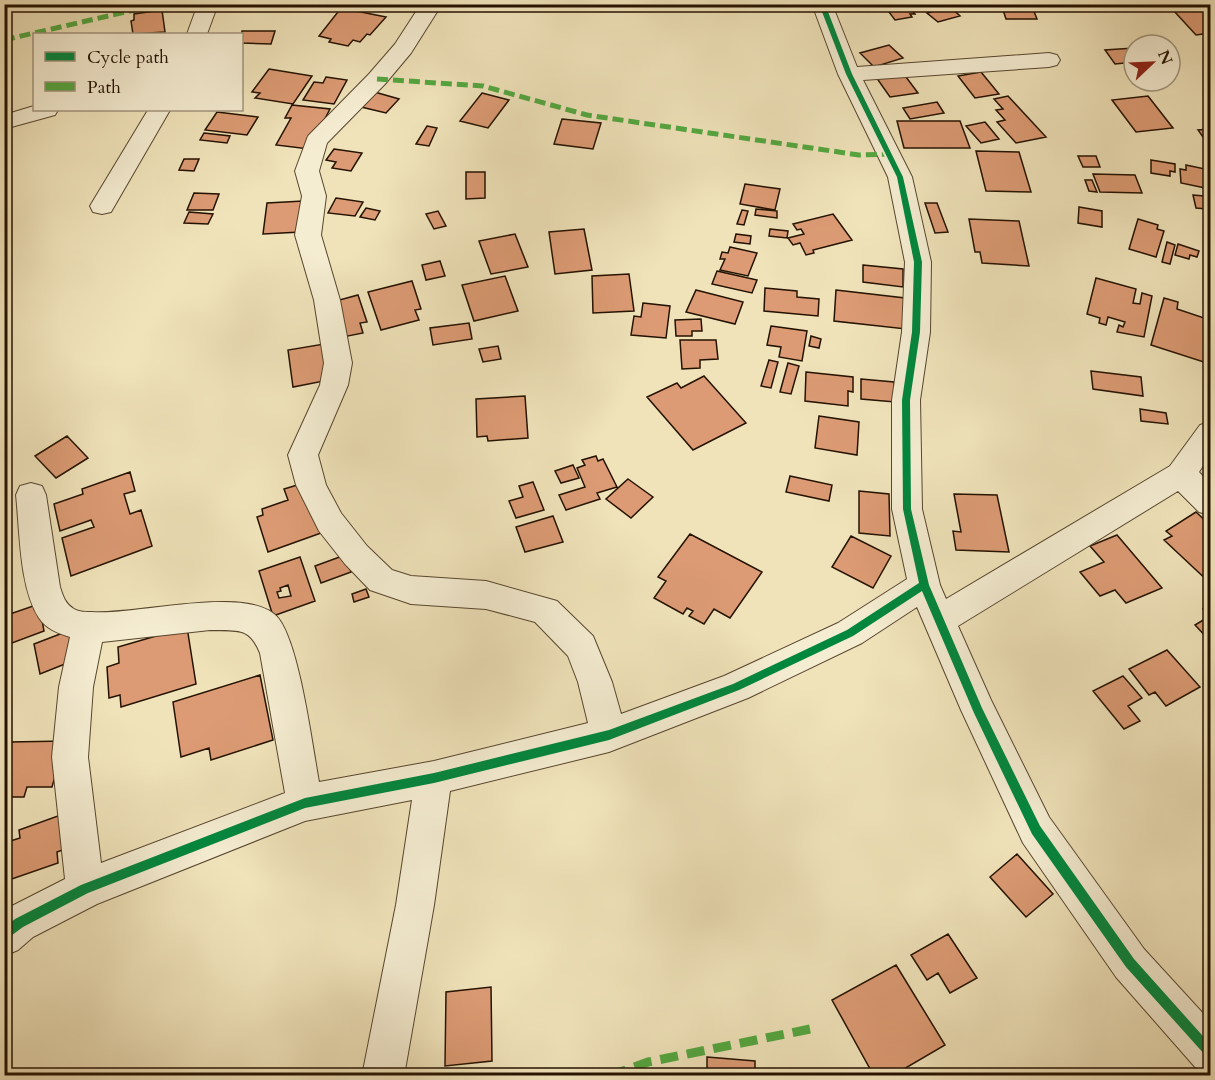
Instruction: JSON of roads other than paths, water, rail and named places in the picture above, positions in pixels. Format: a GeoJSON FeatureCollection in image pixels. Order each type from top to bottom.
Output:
{"type":"FeatureCollection","features":[{"type":"Feature","properties":{"kind":"street"},"geometry":{"type":"LineString","coordinates":[[198,33],[208,4]]}},
{"type":"Feature","properties":{"kind":"street"},"geometry":{"type":"LineString","coordinates":[[432,4],[403,48],[377,79],[316,141],[307,171],[314,196],[308,235],[327,300],[338,363],[334,385],[303,455],[311,485],[330,522],[356,555],[381,580],[411,590],[486,595],[545,611],[581,647],[595,682],[609,735]]}},
{"type":"Feature","properties":{"kind":"street"},"geometry":{"type":"LineString","coordinates":[[822,4],[849,74],[900,177],[918,262],[915,332],[906,400],[907,509],[924,585],[938,621],[1036,830],[1130,963],[1210,1053]]}},
{"type":"Feature","properties":{"kind":"street"},"geometry":{"type":"LineString","coordinates":[[849,74],[1049,60]]}},
{"type":"Feature","properties":{"kind":"street"},"geometry":{"type":"LineString","coordinates":[[4,122],[43,111]]}},
{"type":"Feature","properties":{"kind":"street"},"geometry":{"type":"LineString","coordinates":[[102,206],[158,111]]}},
{"type":"Feature","properties":{"kind":"street"},"geometry":{"type":"LineString","coordinates":[[938,621],[1181,474],[1210,433]]}},
{"type":"Feature","properties":{"kind":"street"},"geometry":{"type":"LineString","coordinates":[[1181,474],[1210,503]]}},
{"type":"Feature","properties":{"kind":"street"},"geometry":{"type":"LineString","coordinates":[[31,495],[43,579],[51,609],[63,621],[88,629],[210,616],[256,619],[267,629],[277,653],[305,803]]}},
{"type":"Feature","properties":{"kind":"street"},"geometry":{"type":"LineString","coordinates":[[4,936],[19,923],[85,890],[305,803],[434,778],[609,735],[736,687],[850,633],[924,585]]}},
{"type":"Feature","properties":{"kind":"street"},"geometry":{"type":"LineString","coordinates":[[85,890],[70,757],[76,687],[88,629]]}},
{"type":"Feature","properties":{"kind":"street"},"geometry":{"type":"LineString","coordinates":[[383,1076],[415,905],[434,778]]}}]}
